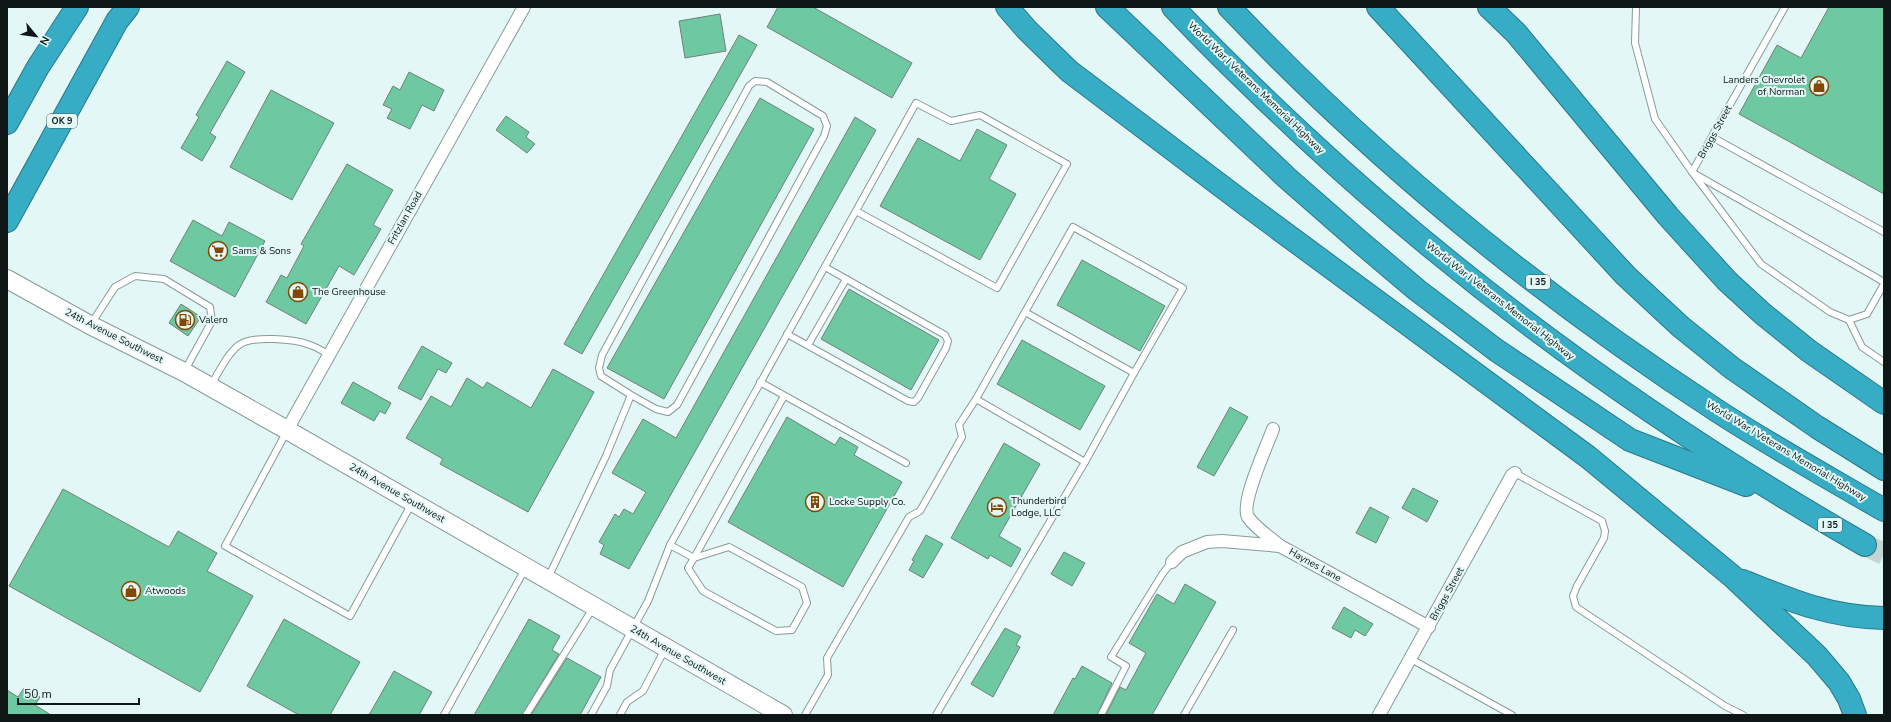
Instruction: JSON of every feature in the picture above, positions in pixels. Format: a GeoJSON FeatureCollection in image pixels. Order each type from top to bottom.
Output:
{"type":"FeatureCollection","features":[{"type":"Feature","properties":{"kind":"highway"},"geometry":{"type":"LineString","coordinates":[[7,123],[38,66],[77,7]]}},
{"type":"Feature","properties":{"kind":"highway"},"geometry":{"type":"LineString","coordinates":[[123,14],[136,7]]}},
{"type":"Feature","properties":{"kind":"highway"},"geometry":{"type":"LineString","coordinates":[[1006,7],[1026,30],[1068,71],[1248,207],[1588,457],[1732,576],[1817,656],[1839,682],[1849,699],[1855,715]]}},
{"type":"Feature","properties":{"kind":"highway"},"geometry":{"type":"LineString","coordinates":[[1107,7],[1281,173],[1417,290],[1496,350],[1630,440],[1794,504]]}},
{"type":"Feature","properties":{"kind":"highway","name":"World War I Veterans Memorial Highway"},"geometry":{"type":"LineString","coordinates":[[1173,7],[1269,104],[1347,176],[1441,257],[1524,323],[1679,432],[1794,504],[1865,545]]}},
{"type":"Feature","properties":{"kind":"highway","name":"World War I Veterans Memorial Highway"},"geometry":{"type":"LineString","coordinates":[[1229,7],[1264,44],[1357,134],[1419,189],[1591,323],[1688,392],[1884,510]]}},
{"type":"Feature","properties":{"kind":"highway"},"geometry":{"type":"LineString","coordinates":[[1378,7],[1626,276],[1681,327],[1732,368],[1817,427],[1884,469]]}},
{"type":"Feature","properties":{"kind":"highway"},"geometry":{"type":"LineString","coordinates":[[1489,7],[1516,33],[1668,216],[1727,281],[1763,314],[1809,351],[1884,403]]}},
{"type":"Feature","properties":{"kind":"highway","name":"OK 9"},"geometry":{"type":"LineString","coordinates":[[7,221],[123,14]]}},
{"type":"Feature","properties":{"kind":"highway"},"geometry":{"type":"LineString","coordinates":[[1732,576],[1802,604],[1835,614],[1884,618]]}},
{"type":"Feature","properties":{"kind":"main road","name":"24th Avenue Southwest"},"geometry":{"type":"LineString","coordinates":[[7,280],[90,325],[210,386],[783,715]]}},
{"type":"Feature","properties":{"kind":"street","name":"Fritzlan Road"},"geometry":{"type":"LineString","coordinates":[[288,430],[524,7]]}},
{"type":"Feature","properties":{"kind":"street"},"geometry":{"type":"LineString","coordinates":[[1273,429],[1249,493],[1246,508],[1247,516],[1253,523],[1280,546]]}},
{"type":"Feature","properties":{"kind":"street","name":"Briggs Street"},"geometry":{"type":"LineString","coordinates":[[1379,715],[1512,475],[1515,473]]}},
{"type":"Feature","properties":{"kind":"street","name":"Haynes Lane"},"geometry":{"type":"LineString","coordinates":[[1172,562],[1182,552],[1207,542],[1230,541],[1280,546],[1429,627]]}},
{"type":"Feature","properties":{"kind":"lane"},"geometry":{"type":"LineString","coordinates":[[1636,7],[1635,44],[1655,119],[1692,172],[1761,264],[1830,312],[1849,320],[1867,314],[1884,283],[1692,172]]}},
{"type":"Feature","properties":{"kind":"lane","name":"Briggs Street"},"geometry":{"type":"LineString","coordinates":[[1692,172],[1785,7]]}},
{"type":"Feature","properties":{"kind":"lane"},"geometry":{"type":"LineString","coordinates":[[755,81],[767,82],[823,116],[827,126],[824,136],[677,405],[668,412],[656,409],[631,395],[601,376],[599,368],[602,355],[749,86],[755,81]]}},
{"type":"Feature","properties":{"kind":"lane"},"geometry":{"type":"LineString","coordinates":[[591,715],[607,686],[610,670],[648,601],[670,545],[760,382],[916,104],[951,121],[980,115],[1067,164],[997,288],[856,211]]}},
{"type":"Feature","properties":{"kind":"lane"},"geometry":{"type":"LineString","coordinates":[[1712,137],[1884,232]]}},
{"type":"Feature","properties":{"kind":"lane"},"geometry":{"type":"LineString","coordinates":[[805,715],[828,675],[827,658],[909,517],[920,511],[962,437],[959,425],[976,399],[1073,227],[1183,288],[1085,462],[936,715]]}},
{"type":"Feature","properties":{"kind":"lane"},"geometry":{"type":"LineString","coordinates":[[787,334],[908,401],[914,402],[922,392],[946,348],[948,341],[945,335],[825,266]]}},
{"type":"Feature","properties":{"kind":"lane"},"geometry":{"type":"LineString","coordinates":[[90,325],[114,287],[136,276],[164,279],[210,307],[212,321],[184,372]]}},
{"type":"Feature","properties":{"kind":"lane"},"geometry":{"type":"LineString","coordinates":[[808,345],[846,278]]}},
{"type":"Feature","properties":{"kind":"lane"},"geometry":{"type":"LineString","coordinates":[[1026,312],[1134,373]]}},
{"type":"Feature","properties":{"kind":"lane"},"geometry":{"type":"LineString","coordinates":[[1849,320],[1862,347],[1884,362]]}},
{"type":"Feature","properties":{"kind":"lane"},"geometry":{"type":"LineString","coordinates":[[210,386],[232,351],[240,344],[248,341],[268,339],[299,342],[310,345],[329,355]]}},
{"type":"Feature","properties":{"kind":"lane"},"geometry":{"type":"LineString","coordinates":[[760,382],[906,463]]}},
{"type":"Feature","properties":{"kind":"lane"},"geometry":{"type":"LineString","coordinates":[[547,580],[606,456],[631,395]]}},
{"type":"Feature","properties":{"kind":"lane"},"geometry":{"type":"LineString","coordinates":[[670,545],[694,558],[729,547],[802,588],[807,603],[792,630],[776,631],[703,591],[688,568],[694,558],[784,396]]}},
{"type":"Feature","properties":{"kind":"lane"},"geometry":{"type":"LineString","coordinates":[[976,399],[1085,462]]}},
{"type":"Feature","properties":{"kind":"lane"},"geometry":{"type":"LineString","coordinates":[[288,430],[225,546],[350,616],[412,502]]}},
{"type":"Feature","properties":{"kind":"lane"},"geometry":{"type":"LineString","coordinates":[[1515,473],[1602,521],[1605,532],[1604,538],[1576,586],[1573,596],[1576,607],[1725,706],[1743,715]]}},
{"type":"Feature","properties":{"kind":"lane"},"geometry":{"type":"LineString","coordinates":[[1100,715],[1126,666],[1111,657],[1163,573],[1172,562]]}},
{"type":"Feature","properties":{"kind":"lane"},"geometry":{"type":"LineString","coordinates":[[444,715],[526,567]]}},
{"type":"Feature","properties":{"kind":"lane"},"geometry":{"type":"LineString","coordinates":[[526,715],[594,606]]}},
{"type":"Feature","properties":{"kind":"lane"},"geometry":{"type":"LineString","coordinates":[[1184,715],[1233,630]]}},
{"type":"Feature","properties":{"kind":"lane"},"geometry":{"type":"LineString","coordinates":[[620,715],[627,702],[643,692],[666,648]]}},
{"type":"Feature","properties":{"kind":"lane"},"geometry":{"type":"LineString","coordinates":[[1411,659],[1512,715]]}},
{"type":"Feature","properties":{"kind":"building"},"geometry":{"type":"Polygon","coordinates":[[[778,7],[813,7],[912,63],[892,98],[767,27],[778,7]]]}},
{"type":"Feature","properties":{"kind":"building","name":"Landers Chevrolet of Norman"},"geometry":{"type":"Polygon","coordinates":[[[1829,7],[1884,7],[1884,194],[1739,114],[1777,45],[1801,58],[1829,7]]]}},
{"type":"Feature","properties":{"kind":"building"},"geometry":{"type":"Polygon","coordinates":[[[720,14],[726,51],[685,58],[679,21],[720,14]]]}},
{"type":"Feature","properties":{"kind":"building"},"geometry":{"type":"Polygon","coordinates":[[[739,35],[757,45],[582,354],[564,344],[739,35]]]}},
{"type":"Feature","properties":{"kind":"building"},"geometry":{"type":"Polygon","coordinates":[[[227,61],[245,72],[210,133],[216,137],[202,161],[181,148],[199,117],[196,115],[227,61]]]}},
{"type":"Feature","properties":{"kind":"building"},"geometry":{"type":"Polygon","coordinates":[[[409,72],[444,90],[434,111],[422,105],[410,129],[387,118],[392,109],[383,105],[393,86],[400,90],[409,72]]]}},
{"type":"Feature","properties":{"kind":"building"},"geometry":{"type":"Polygon","coordinates":[[[271,90],[334,123],[292,200],[230,167],[271,90]]]}},
{"type":"Feature","properties":{"kind":"building"},"geometry":{"type":"Polygon","coordinates":[[[760,98],[814,129],[664,399],[607,368],[760,98]]]}},
{"type":"Feature","properties":{"kind":"building"},"geometry":{"type":"Polygon","coordinates":[[[506,116],[529,132],[526,137],[535,144],[527,153],[496,130],[506,116]]]}},
{"type":"Feature","properties":{"kind":"building"},"geometry":{"type":"Polygon","coordinates":[[[855,117],[876,130],[629,569],[600,554],[604,545],[599,542],[615,514],[619,517],[624,509],[633,514],[646,492],[612,473],[643,419],[676,438],[855,117]]]}},
{"type":"Feature","properties":{"kind":"building"},"geometry":{"type":"Polygon","coordinates":[[[977,129],[1007,145],[989,179],[1016,194],[980,260],[880,206],[918,138],[960,161],[977,129]]]}},
{"type":"Feature","properties":{"kind":"building"},"geometry":{"type":"Polygon","coordinates":[[[347,164],[393,190],[373,225],[381,229],[354,275],[339,266],[306,324],[266,302],[281,275],[287,278],[304,246],[301,244],[347,164]]]}},
{"type":"Feature","properties":{"kind":"building","name":"Sams & Sons"},"geometry":{"type":"Polygon","coordinates":[[[193,220],[222,236],[229,222],[265,241],[235,297],[170,261],[193,220]]]}},
{"type":"Feature","properties":{"kind":"building"},"geometry":{"type":"Polygon","coordinates":[[[1082,260],[1165,306],[1140,351],[1057,305],[1082,260]]]}},
{"type":"Feature","properties":{"kind":"building"},"geometry":{"type":"Polygon","coordinates":[[[849,289],[939,340],[911,390],[821,339],[849,289]]]}},
{"type":"Feature","properties":{"kind":"building","name":"Valero"},"geometry":{"type":"Polygon","coordinates":[[[181,304],[201,317],[188,336],[169,323],[181,304]]]}},
{"type":"Feature","properties":{"kind":"building"},"geometry":{"type":"Polygon","coordinates":[[[1022,340],[1105,386],[1080,430],[997,384],[1022,340]]]}},
{"type":"Feature","properties":{"kind":"building"},"geometry":{"type":"Polygon","coordinates":[[[422,346],[452,363],[446,373],[438,369],[421,400],[398,388],[422,346]]]}},
{"type":"Feature","properties":{"kind":"building"},"geometry":{"type":"Polygon","coordinates":[[[553,369],[594,392],[528,512],[440,464],[443,459],[406,438],[431,396],[451,407],[467,378],[483,388],[487,382],[531,408],[553,369]]]}},
{"type":"Feature","properties":{"kind":"building"},"geometry":{"type":"Polygon","coordinates":[[[353,382],[391,403],[385,414],[380,411],[374,421],[341,403],[353,382]]]}},
{"type":"Feature","properties":{"kind":"building"},"geometry":{"type":"Polygon","coordinates":[[[1230,407],[1248,417],[1214,476],[1197,467],[1230,407]]]}},
{"type":"Feature","properties":{"kind":"building","name":"Locke Supply Co."},"geometry":{"type":"Polygon","coordinates":[[[787,417],[835,445],[840,437],[858,447],[854,455],[902,482],[843,587],[728,522],[787,417]]]}},
{"type":"Feature","properties":{"kind":"building"},"geometry":{"type":"Polygon","coordinates":[[[1004,443],[1040,464],[999,536],[1021,549],[1011,567],[990,555],[988,559],[951,538],[1004,443]]]}},
{"type":"Feature","properties":{"kind":"building"},"geometry":{"type":"Polygon","coordinates":[[[1413,488],[1438,501],[1427,522],[1402,508],[1413,488]]]}},
{"type":"Feature","properties":{"kind":"building","name":"Atwoods"},"geometry":{"type":"Polygon","coordinates":[[[63,489],[169,547],[178,531],[217,553],[207,571],[253,596],[200,692],[9,586],[63,489]]]}},
{"type":"Feature","properties":{"kind":"building"},"geometry":{"type":"Polygon","coordinates":[[[1370,507],[1389,517],[1376,543],[1356,533],[1370,507]]]}},
{"type":"Feature","properties":{"kind":"building"},"geometry":{"type":"Polygon","coordinates":[[[926,535],[943,544],[923,578],[909,570],[914,561],[912,560],[926,535]]]}},
{"type":"Feature","properties":{"kind":"building"},"geometry":{"type":"Polygon","coordinates":[[[1064,552],[1085,563],[1072,586],[1051,574],[1064,552]]]}},
{"type":"Feature","properties":{"kind":"building"},"geometry":{"type":"Polygon","coordinates":[[[1185,584],[1216,602],[1152,715],[1106,715],[1120,687],[1126,690],[1146,653],[1129,643],[1157,594],[1174,604],[1185,584]]]}},
{"type":"Feature","properties":{"kind":"building"},"geometry":{"type":"Polygon","coordinates":[[[1344,607],[1373,624],[1365,636],[1355,630],[1351,638],[1332,628],[1344,607]]]}},
{"type":"Feature","properties":{"kind":"building"},"geometry":{"type":"Polygon","coordinates":[[[284,619],[360,662],[330,715],[299,715],[247,686],[284,619]]]}},
{"type":"Feature","properties":{"kind":"building"},"geometry":{"type":"Polygon","coordinates":[[[529,619],[560,636],[552,650],[559,654],[522,715],[474,715],[529,619]]]}},
{"type":"Feature","properties":{"kind":"building"},"geometry":{"type":"Polygon","coordinates":[[[1005,628],[1021,636],[1016,645],[1020,647],[993,697],[971,684],[1005,628]]]}},
{"type":"Feature","properties":{"kind":"building"},"geometry":{"type":"Polygon","coordinates":[[[567,658],[601,677],[580,715],[531,715],[567,658]]]}},
{"type":"Feature","properties":{"kind":"building"},"geometry":{"type":"Polygon","coordinates":[[[1082,666],[1112,683],[1097,715],[1053,715],[1073,678],[1075,679],[1082,666]]]}},
{"type":"Feature","properties":{"kind":"building"},"geometry":{"type":"Polygon","coordinates":[[[394,671],[432,692],[419,715],[369,715],[394,671]]]}},
{"type":"Feature","properties":{"kind":"building"},"geometry":{"type":"Polygon","coordinates":[[[24,688],[40,697],[35,705],[51,715],[7,715],[7,690],[18,697],[24,688]]]}},
{"type":"Feature","properties":{"kind":"tunnel"},"geometry":{"type":"LineString","coordinates":[[1865,545],[1884,554]]}},
{"type":"Feature","properties":{"kind":"place","name":"Landers Chevrolet of Norman"},"geometry":{"type":"Point","coordinates":[1819,86]}},
{"type":"Feature","properties":{"kind":"place","name":"Sams & Sons"},"geometry":{"type":"Point","coordinates":[218,251]}},
{"type":"Feature","properties":{"kind":"place","name":"The Greenhouse"},"geometry":{"type":"Point","coordinates":[298,292]}},
{"type":"Feature","properties":{"kind":"place","name":"Valero"},"geometry":{"type":"Point","coordinates":[185,320]}},
{"type":"Feature","properties":{"kind":"place","name":"Locke Supply Co."},"geometry":{"type":"Point","coordinates":[815,502]}},
{"type":"Feature","properties":{"kind":"place","name":"Thunderbird Lodge, LLC"},"geometry":{"type":"Point","coordinates":[997,507]}},
{"type":"Feature","properties":{"kind":"place","name":"Atwoods"},"geometry":{"type":"Point","coordinates":[131,591]}}]}
